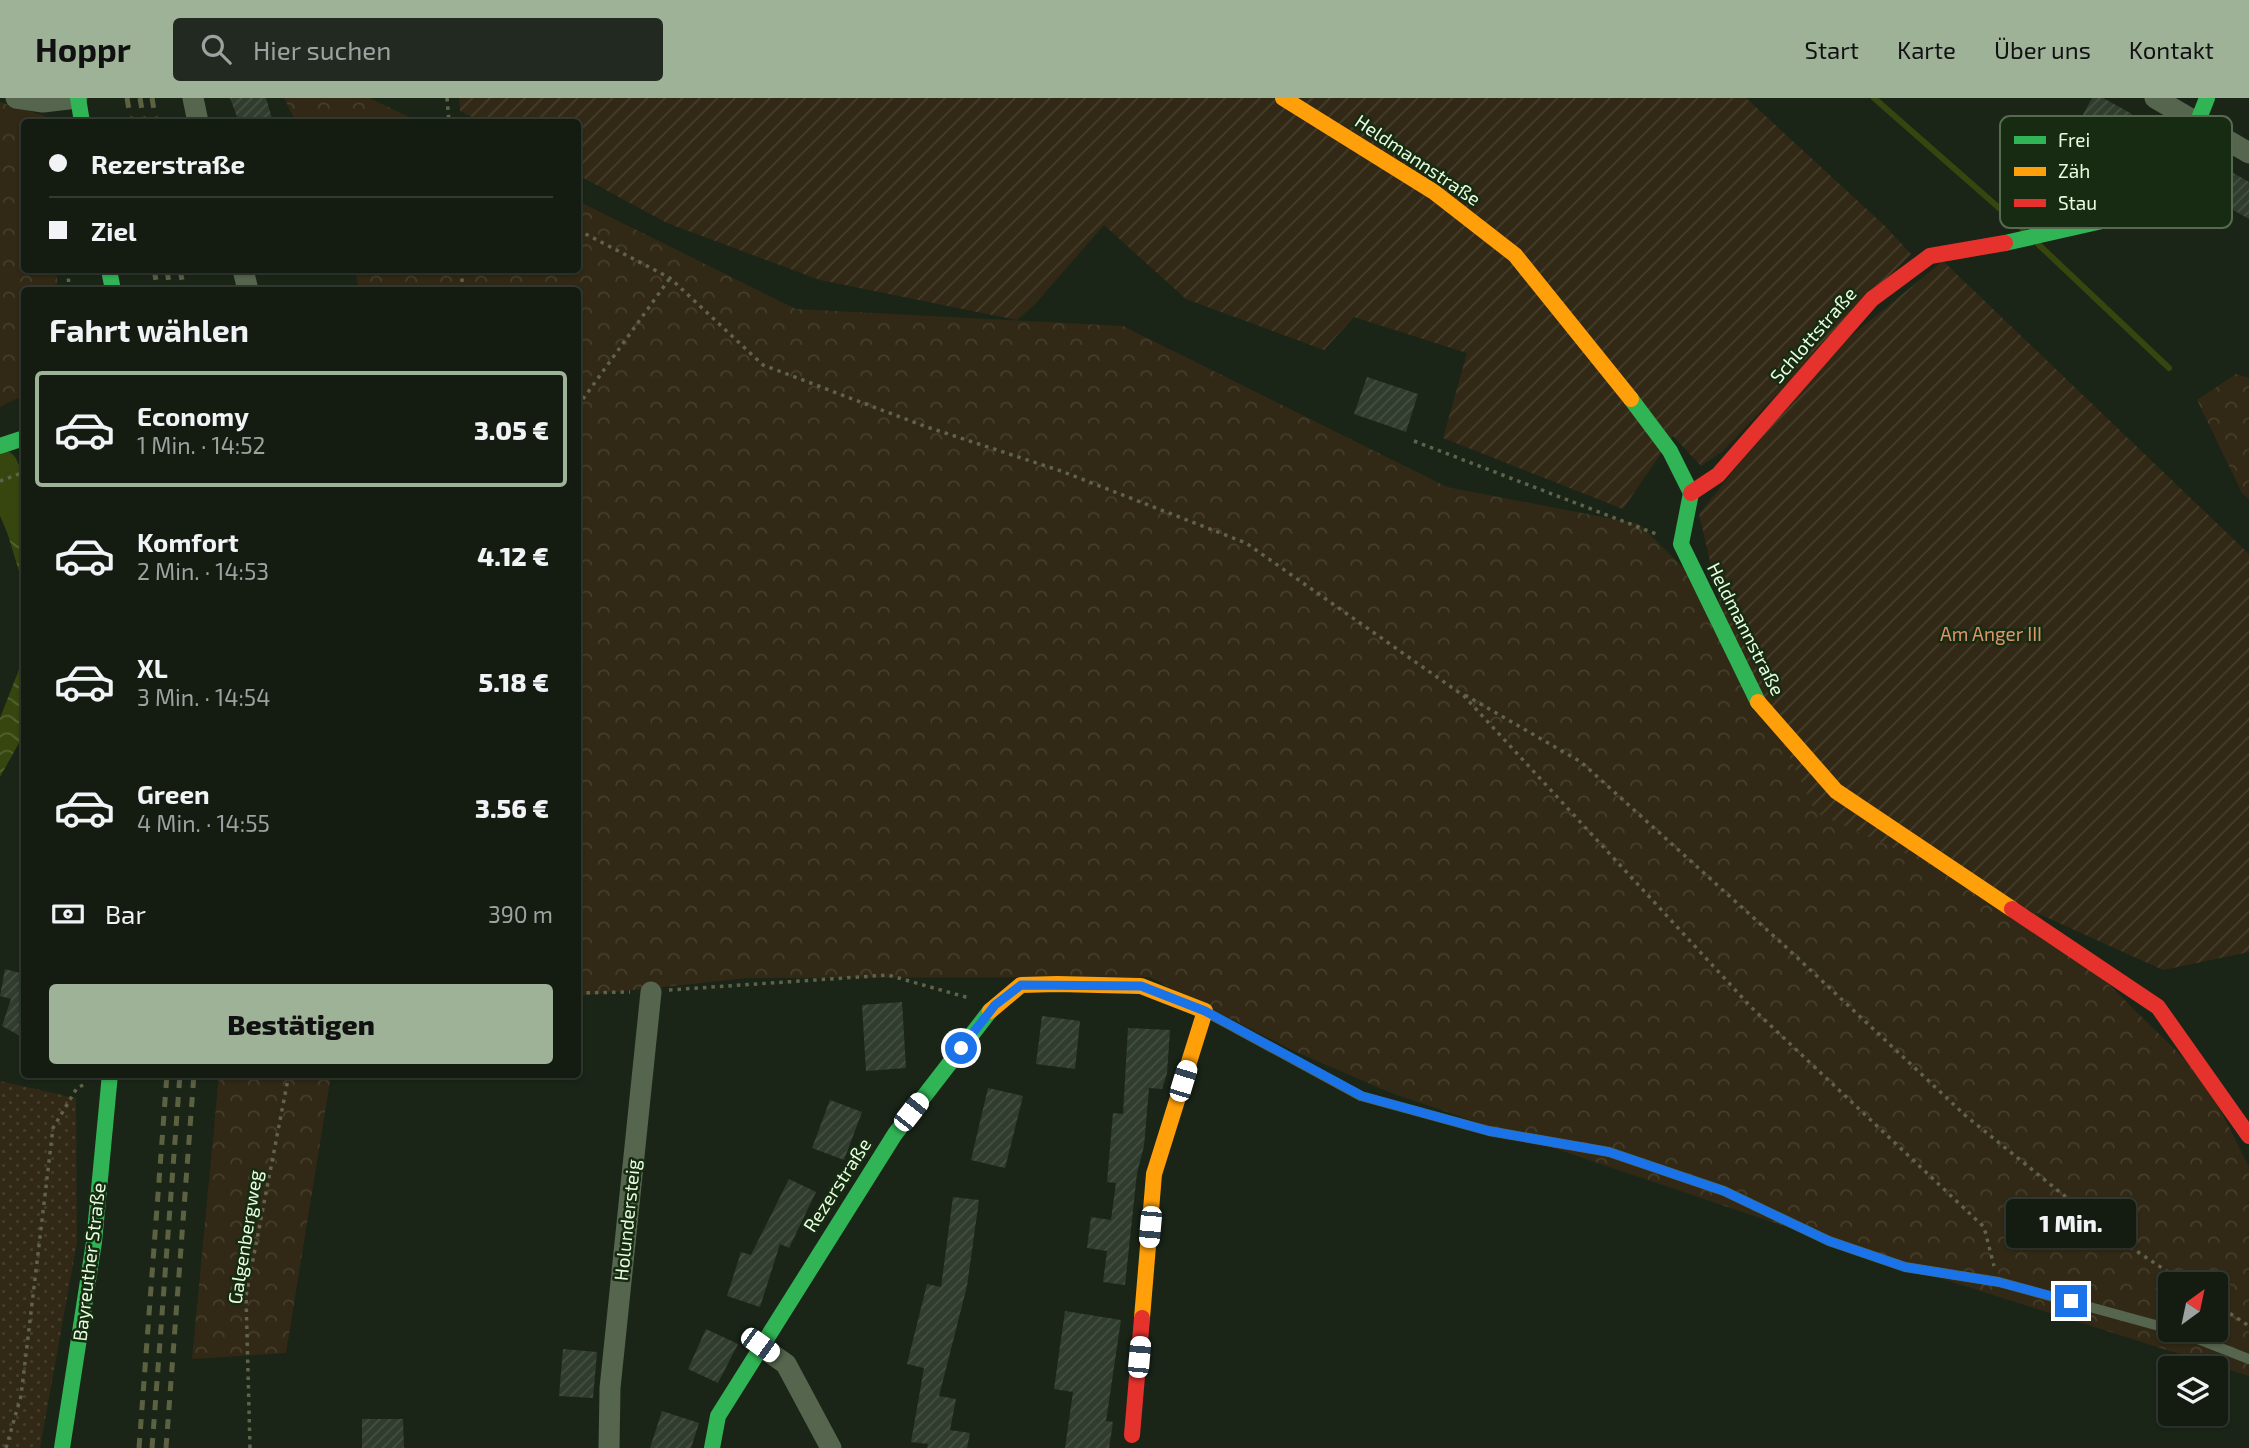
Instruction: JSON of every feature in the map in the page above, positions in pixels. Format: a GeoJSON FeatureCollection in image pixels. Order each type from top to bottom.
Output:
{"type":"FeatureCollection","features":[{"type":"Feature","properties":{"kind":"street"},"geometry":{"type":"LineString","coordinates":[[16,98],[43,102],[77,98],[81,119]]}},
{"type":"Feature","properties":{"kind":"street"},"geometry":{"type":"LineString","coordinates":[[192,98],[197,119]]}},
{"type":"Feature","properties":{"kind":"street","name":"Heldmannstraße"},"geometry":{"type":"LineString","coordinates":[[1283,98],[1434,192],[1515,255],[1670,451],[1691,493]]}},
{"type":"Feature","properties":{"kind":"street"},"geometry":{"type":"LineString","coordinates":[[2155,98],[2185,116]]}},
{"type":"Feature","properties":{"kind":"street","name":"Schlottstraße"},"geometry":{"type":"LineString","coordinates":[[2201,116],[2207,98]]}},
{"type":"Feature","properties":{"kind":"street"},"geometry":{"type":"LineString","coordinates":[[2232,143],[2249,153]]}},
{"type":"Feature","properties":{"kind":"street","name":"Schlottstraße"},"geometry":{"type":"LineString","coordinates":[[1691,493],[1718,475],[1872,299],[1930,256],[2071,228]]}},
{"type":"Feature","properties":{"kind":"street"},"geometry":{"type":"LineString","coordinates":[[0,446],[21,439]]}},
{"type":"Feature","properties":{"kind":"street"},"geometry":{"type":"LineString","coordinates":[[1681,544],[1691,493]]}},
{"type":"Feature","properties":{"kind":"street","name":"Heldmannstraße"},"geometry":{"type":"LineString","coordinates":[[1681,544],[1759,707],[1836,791],[2158,1007],[2249,1136]]}},
{"type":"Feature","properties":{"kind":"street","name":"Rezerstraße"},"geometry":{"type":"LineString","coordinates":[[712,1448],[718,1416],[895,1133],[995,1005],[1021,985],[1085,984],[1141,986],[1205,1011]]}},
{"type":"Feature","properties":{"kind":"street","name":"Holundersteig"},"geometry":{"type":"LineString","coordinates":[[609,1448],[610,1388],[651,992]]}},
{"type":"Feature","properties":{"kind":"street"},"geometry":{"type":"LineString","coordinates":[[1132,1436],[1154,1174],[1205,1011]]}},
{"type":"Feature","properties":{"kind":"street","name":"Bayreuther Straße"},"geometry":{"type":"LineString","coordinates":[[62,1448],[94,1242],[110,1078]]}},
{"type":"Feature","properties":{"kind":"street"},"geometry":{"type":"LineString","coordinates":[[760,1345],[786,1364],[831,1448]]}},
{"type":"Feature","properties":{"kind":"lane"},"geometry":{"type":"LineString","coordinates":[[1205,1011],[1362,1096],[1489,1131],[1609,1152],[1724,1191],[1829,1241],[1892,1263],[1998,1282],[2158,1326]]}},
{"type":"Feature","properties":{"kind":"lane"},"geometry":{"type":"LineString","coordinates":[[2206,1342],[2249,1359]]}},
{"type":"Feature","properties":{"kind":"path"},"geometry":{"type":"LineString","coordinates":[[447,98],[449,119]]}},
{"type":"Feature","properties":{"kind":"path"},"geometry":{"type":"LineString","coordinates":[[581,232],[670,278],[763,365],[924,426],[1061,471],[1246,542],[1464,696],[1751,1007],[1984,1227],[1998,1282]]}},
{"type":"Feature","properties":{"kind":"path"},"geometry":{"type":"LineString","coordinates":[[581,403],[670,278]]}},
{"type":"Feature","properties":{"kind":"path"},"geometry":{"type":"LineString","coordinates":[[1414,441],[1681,544]]}},
{"type":"Feature","properties":{"kind":"path"},"geometry":{"type":"LineString","coordinates":[[0,481],[21,473]]}},
{"type":"Feature","properties":{"kind":"path"},"geometry":{"type":"LineString","coordinates":[[1446,683],[1581,762],[1787,948],[1966,1116],[2114,1236],[2168,1272]]}},
{"type":"Feature","properties":{"kind":"path"},"geometry":{"type":"LineString","coordinates":[[581,993],[651,992],[888,975],[995,1005]]}},
{"type":"Feature","properties":{"kind":"path","name":"Galgenbergweg"},"geometry":{"type":"LineString","coordinates":[[250,1448],[246,1296],[288,1078]]}},
{"type":"Feature","properties":{"kind":"path"},"geometry":{"type":"LineString","coordinates":[[6,1448],[20,1396],[53,1128],[77,1088],[87,1083]]}},
{"type":"Feature","properties":{"kind":"path"},"geometry":{"type":"LineString","coordinates":[[2228,1312],[2249,1326]]}},
{"type":"Feature","properties":{"kind":"green space"},"geometry":{"type":"Polygon","coordinates":[[[284,98],[370,98],[413,119],[294,119],[284,98]]]}},
{"type":"Feature","properties":{"kind":"green space"},"geometry":{"type":"Polygon","coordinates":[[[459,98],[1746,98],[1885,226],[1911,254],[1722,452],[1701,466],[1673,436],[1623,509],[1443,438],[1467,353],[1354,317],[1324,350],[1186,299],[1104,225],[1036,303],[1017,320],[820,280],[667,223],[581,177],[581,119],[476,119],[460,111],[459,98]]]}},
{"type":"Feature","properties":{"kind":"green space"},"geometry":{"type":"Polygon","coordinates":[[[0,102],[45,116],[45,119],[21,119],[21,273],[56,273],[58,287],[21,287],[21,396],[0,407],[0,102]]]}},
{"type":"Feature","properties":{"kind":"green space"},"geometry":{"type":"Polygon","coordinates":[[[581,202],[796,309],[1123,326],[1447,487],[1639,524],[2205,1079],[2249,1167],[2249,1376],[2228,1369],[2228,1356],[2186,1356],[1905,1267],[1391,1093],[1292,1050],[1149,977],[748,978],[581,996],[581,287],[358,287],[356,273],[581,273],[581,202]]]}},
{"type":"Feature","properties":{"kind":"green space","name":"Am Anger III"},"geometry":{"type":"Polygon","coordinates":[[[1943,261],[2249,554],[2249,952],[2163,970],[1816,813],[1723,617],[1699,514],[1823,359],[1943,261]]]}},
{"type":"Feature","properties":{"kind":"green space"},"geometry":{"type":"Polygon","coordinates":[[[2236,374],[2249,378],[2249,499],[2242,493],[2197,400],[2236,374]]]}},
{"type":"Feature","properties":{"kind":"green space"},"geometry":{"type":"Polygon","coordinates":[[[219,1078],[331,1078],[286,1353],[192,1359],[219,1078]]]}},
{"type":"Feature","properties":{"kind":"green space"},"geometry":{"type":"Polygon","coordinates":[[[0,1081],[76,1098],[77,1242],[40,1448],[0,1448],[0,1081]]]}},
{"type":"Feature","properties":{"kind":"water"},"geometry":{"type":"Polygon","coordinates":[[[21,478],[21,632],[19,571],[0,509],[0,484],[21,478]]]}},
{"type":"Feature","properties":{"kind":"water"},"geometry":{"type":"Polygon","coordinates":[[[21,665],[21,739],[0,777],[0,718],[21,665]]]}},
{"type":"Feature","properties":{"kind":"building"},"geometry":{"type":"Polygon","coordinates":[[[230,98],[266,98],[272,119],[238,119],[230,98]]]}},
{"type":"Feature","properties":{"kind":"building"},"geometry":{"type":"Polygon","coordinates":[[[2092,98],[2103,98],[2132,114],[2131,116],[2082,116],[2092,98]]]}},
{"type":"Feature","properties":{"kind":"building"},"geometry":{"type":"Polygon","coordinates":[[[2232,172],[2249,182],[2249,219],[2232,209],[2232,172]]]}},
{"type":"Feature","properties":{"kind":"building"},"geometry":{"type":"Polygon","coordinates":[[[1367,377],[1418,394],[1406,432],[1354,414],[1367,377]]]}},
{"type":"Feature","properties":{"kind":"building"},"geometry":{"type":"Polygon","coordinates":[[[5,969],[21,972],[21,1036],[2,1026],[11,999],[0,996],[5,969]]]}},
{"type":"Feature","properties":{"kind":"building"},"geometry":{"type":"Polygon","coordinates":[[[902,1002],[906,1068],[866,1071],[862,1005],[902,1002]]]}},
{"type":"Feature","properties":{"kind":"building"},"geometry":{"type":"Polygon","coordinates":[[[1042,1016],[1080,1021],[1075,1069],[1036,1064],[1042,1016]]]}},
{"type":"Feature","properties":{"kind":"building"},"geometry":{"type":"Polygon","coordinates":[[[1128,1028],[1170,1030],[1167,1073],[1162,1089],[1149,1088],[1125,1285],[1103,1282],[1107,1251],[1087,1248],[1091,1217],[1111,1220],[1116,1183],[1107,1182],[1113,1113],[1123,1114],[1128,1028]]]}},
{"type":"Feature","properties":{"kind":"building"},"geometry":{"type":"Polygon","coordinates":[[[988,1088],[1023,1096],[1005,1168],[971,1160],[988,1088]]]}},
{"type":"Feature","properties":{"kind":"building"},"geometry":{"type":"Polygon","coordinates":[[[830,1100],[862,1112],[844,1160],[812,1148],[830,1100]]]}},
{"type":"Feature","properties":{"kind":"building"},"geometry":{"type":"Polygon","coordinates":[[[789,1179],[816,1192],[789,1248],[780,1244],[760,1307],[727,1296],[741,1252],[751,1255],[789,1179]]]}},
{"type":"Feature","properties":{"kind":"building"},"geometry":{"type":"Polygon","coordinates":[[[953,1197],[979,1200],[967,1286],[939,1396],[956,1399],[950,1430],[970,1433],[967,1448],[927,1448],[928,1444],[911,1442],[924,1368],[907,1364],[927,1284],[941,1287],[953,1197]]]}},
{"type":"Feature","properties":{"kind":"building"},"geometry":{"type":"Polygon","coordinates":[[[1065,1311],[1121,1320],[1106,1421],[1113,1422],[1109,1448],[1065,1448],[1073,1392],[1054,1389],[1065,1311]]]}},
{"type":"Feature","properties":{"kind":"building"},"geometry":{"type":"Polygon","coordinates":[[[706,1329],[738,1344],[718,1383],[688,1369],[706,1329]]]}},
{"type":"Feature","properties":{"kind":"building"},"geometry":{"type":"Polygon","coordinates":[[[563,1349],[597,1352],[593,1398],[559,1396],[563,1349]]]}},
{"type":"Feature","properties":{"kind":"building"},"geometry":{"type":"Polygon","coordinates":[[[662,1411],[699,1423],[691,1448],[650,1448],[662,1411]]]}},
{"type":"Feature","properties":{"kind":"building"},"geometry":{"type":"Polygon","coordinates":[[[362,1419],[403,1419],[404,1448],[362,1448],[362,1419]]]}},
{"type":"Feature","properties":{"kind":"waterway"},"geometry":{"type":"LineString","coordinates":[[1874,98],[2000,209]]}},
{"type":"Feature","properties":{"kind":"waterway"},"geometry":{"type":"LineString","coordinates":[[2038,244],[2169,368]]}},
{"type":"Feature","properties":{"kind":"waterway"},"geometry":{"type":"LineString","coordinates":[[0,468],[21,518]]}},
{"type":"Feature","properties":{"kind":"railway"},"geometry":{"type":"LineString","coordinates":[[127,98],[130,119]]}},
{"type":"Feature","properties":{"kind":"railway"},"geometry":{"type":"LineString","coordinates":[[140,98],[144,119]]}},
{"type":"Feature","properties":{"kind":"railway"},"geometry":{"type":"LineString","coordinates":[[152,98],[156,119]]}},
{"type":"Feature","properties":{"kind":"railway"},"geometry":{"type":"LineString","coordinates":[[155,273],[157,287]]}},
{"type":"Feature","properties":{"kind":"railway"},"geometry":{"type":"LineString","coordinates":[[167,273],[170,287]]}},
{"type":"Feature","properties":{"kind":"railway"},"geometry":{"type":"LineString","coordinates":[[181,273],[183,287]]}},
{"type":"Feature","properties":{"kind":"railway"},"geometry":{"type":"LineString","coordinates":[[139,1448],[167,1078]]}},
{"type":"Feature","properties":{"kind":"railway"},"geometry":{"type":"LineString","coordinates":[[152,1448],[180,1078]]}},
{"type":"Feature","properties":{"kind":"railway"},"geometry":{"type":"LineString","coordinates":[[166,1448],[194,1078]]}},
{"type":"Feature","properties":{"kind":"traffic: fast"},"geometry":{"type":"LineString","coordinates":[[78,98],[82,119]]}},
{"type":"Feature","properties":{"kind":"traffic: fast"},"geometry":{"type":"LineString","coordinates":[[2200,116],[2207,98]]}},
{"type":"Feature","properties":{"kind":"traffic: fast"},"geometry":{"type":"LineString","coordinates":[[2005,243],[2071,228]]}},
{"type":"Feature","properties":{"kind":"traffic: fast"},"geometry":{"type":"LineString","coordinates":[[110,273],[112,287]]}},
{"type":"Feature","properties":{"kind":"traffic: fast"},"geometry":{"type":"LineString","coordinates":[[1631,399],[1670,451],[1691,493],[1681,544],[1758,702]]}},
{"type":"Feature","properties":{"kind":"traffic: fast"},"geometry":{"type":"LineString","coordinates":[[0,446],[21,439]]}},
{"type":"Feature","properties":{"kind":"traffic: fast"},"geometry":{"type":"LineString","coordinates":[[712,1448],[718,1416],[895,1134],[990,1011]]}},
{"type":"Feature","properties":{"kind":"traffic: fast"},"geometry":{"type":"LineString","coordinates":[[62,1448],[94,1242],[110,1078]]}},
{"type":"Feature","properties":{"kind":"traffic: slow"},"geometry":{"type":"LineString","coordinates":[[1283,98],[1434,192],[1515,255],[1631,399]]}},
{"type":"Feature","properties":{"kind":"traffic: slow"},"geometry":{"type":"LineString","coordinates":[[1758,702],[1836,791],[2012,909]]}},
{"type":"Feature","properties":{"kind":"traffic: slow"},"geometry":{"type":"LineString","coordinates":[[990,1011],[1021,985],[1057,984],[1141,986],[1205,1011],[1154,1174],[1142,1318]]}},
{"type":"Feature","properties":{"kind":"traffic: jam"},"geometry":{"type":"LineString","coordinates":[[1691,493],[1718,475],[1872,299],[1930,256],[2005,243]]}},
{"type":"Feature","properties":{"kind":"traffic: jam"},"geometry":{"type":"LineString","coordinates":[[2012,909],[2158,1007],[2249,1136]]}},
{"type":"Feature","properties":{"kind":"traffic: jam"},"geometry":{"type":"LineString","coordinates":[[1132,1435],[1142,1318]]}},
{"type":"Feature","properties":{"kind":"route"},"geometry":{"type":"LineString","coordinates":[[961,1048],[995,1005],[1021,985],[1141,986],[1205,1011],[1362,1096],[1489,1131],[1609,1152],[1724,1191],[1829,1241],[1905,1267],[1998,1282],[2071,1301]]}}]}
